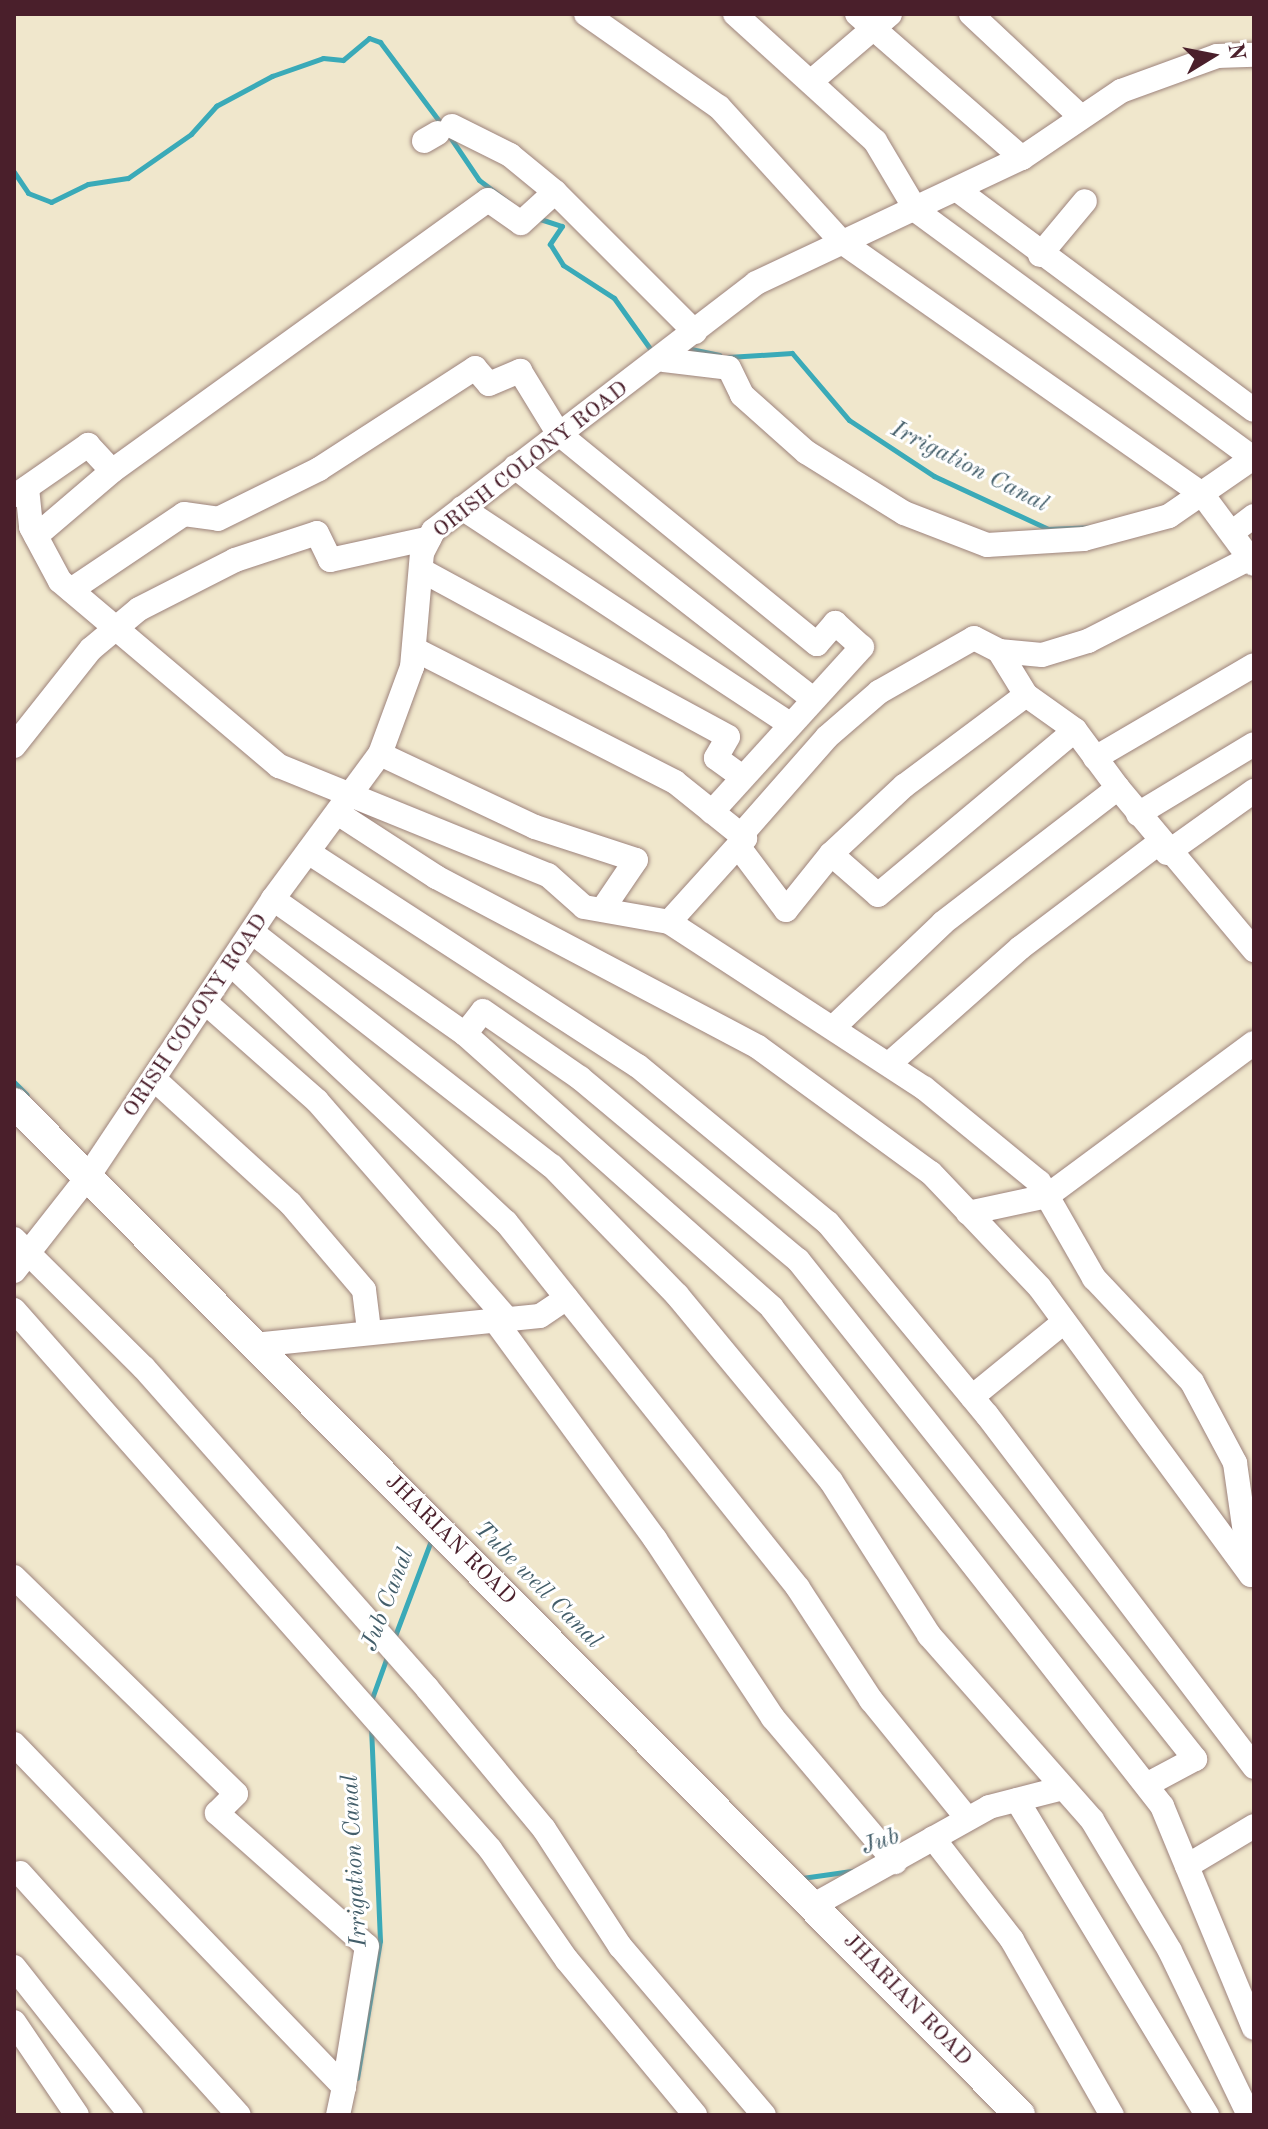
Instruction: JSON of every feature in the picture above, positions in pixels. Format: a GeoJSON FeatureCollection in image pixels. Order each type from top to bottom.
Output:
{"type":"FeatureCollection","features":[{"type":"Feature","properties":{"kind":"main road","name":"JHARIAN ROAD"},"geometry":{"type":"LineString","coordinates":[[14,1103],[1020,2115]]}},
{"type":"Feature","properties":{"kind":"street"},"geometry":{"type":"LineString","coordinates":[[586,14],[719,107],[842,242],[1207,499],[1234,531],[1252,561],[1088,641],[1042,655],[999,651],[974,638],[879,692],[827,737],[669,922]]}},
{"type":"Feature","properties":{"kind":"street"},"geometry":{"type":"LineString","coordinates":[[664,360],[729,368],[742,395],[806,452],[904,513],[987,545],[1084,539],[1169,516],[1207,499],[1253,458],[916,210],[875,141],[814,79],[735,14]]}},
{"type":"Feature","properties":{"kind":"street"},"geometry":{"type":"LineString","coordinates":[[971,14],[1081,117]]}},
{"type":"Feature","properties":{"kind":"street"},"geometry":{"type":"LineString","coordinates":[[814,79],[874,19],[1022,158]]}},
{"type":"Feature","properties":{"kind":"street","name":"ORISH COLONY ROAD"},"geometry":{"type":"LineString","coordinates":[[19,1254],[87,1178],[232,965],[273,899],[345,806],[380,754],[414,649],[421,570],[430,538],[462,508],[558,433],[664,360],[713,311],[756,283],[959,191],[1022,158],[1121,91],[1217,56],[1254,55]]}},
{"type":"Feature","properties":{"kind":"street"},"geometry":{"type":"LineString","coordinates":[[438,134],[510,155],[555,192],[692,335]]}},
{"type":"Feature","properties":{"kind":"street"},"geometry":{"type":"LineString","coordinates":[[959,191],[1040,255],[1254,410]]}},
{"type":"Feature","properties":{"kind":"street"},"geometry":{"type":"LineString","coordinates":[[36,536],[112,471],[488,200],[528,218],[555,192]]}},
{"type":"Feature","properties":{"kind":"street"},"geometry":{"type":"LineString","coordinates":[[1040,255],[1085,201]]}},
{"type":"Feature","properties":{"kind":"street"},"geometry":{"type":"LineString","coordinates":[[71,590],[184,514],[218,519],[319,469],[475,368],[489,384],[520,371],[558,433],[817,644],[835,623],[862,647],[812,698],[712,812]]}},
{"type":"Feature","properties":{"kind":"street"},"geometry":{"type":"LineString","coordinates":[[112,471],[88,445],[20,492],[36,536],[71,590],[279,766],[345,806],[436,877],[758,1047],[931,1173],[1064,1322],[1253,1576]]}},
{"type":"Feature","properties":{"kind":"street"},"geometry":{"type":"LineString","coordinates":[[515,467],[812,698]]}},
{"type":"Feature","properties":{"kind":"street"},"geometry":{"type":"LineString","coordinates":[[462,508],[790,724]]}},
{"type":"Feature","properties":{"kind":"street"},"geometry":{"type":"LineString","coordinates":[[1234,531],[1254,516]]}},
{"type":"Feature","properties":{"kind":"street"},"geometry":{"type":"LineString","coordinates":[[14,746],[117,627],[235,560],[317,533],[330,560],[430,538]]}},
{"type":"Feature","properties":{"kind":"street"},"geometry":{"type":"LineString","coordinates":[[421,570],[728,737],[716,758],[742,777]]}},
{"type":"Feature","properties":{"kind":"street"},"geometry":{"type":"LineString","coordinates":[[414,649],[675,782],[740,840],[786,910],[831,854],[904,786],[1026,695]]}},
{"type":"Feature","properties":{"kind":"street"},"geometry":{"type":"LineString","coordinates":[[999,651],[1026,695],[1075,730],[1163,848],[1254,950]]}},
{"type":"Feature","properties":{"kind":"street"},"geometry":{"type":"LineString","coordinates":[[1095,758],[1254,665]]}},
{"type":"Feature","properties":{"kind":"street"},"geometry":{"type":"LineString","coordinates":[[831,854],[878,895],[1075,730]]}},
{"type":"Feature","properties":{"kind":"street"},"geometry":{"type":"LineString","coordinates":[[1138,814],[1254,744]]}},
{"type":"Feature","properties":{"kind":"street"},"geometry":{"type":"LineString","coordinates":[[380,754],[535,827],[636,860],[602,910]]}},
{"type":"Feature","properties":{"kind":"street"},"geometry":{"type":"LineString","coordinates":[[835,1026],[943,923],[1118,788]]}},
{"type":"Feature","properties":{"kind":"street"},"geometry":{"type":"LineString","coordinates":[[889,1064],[1020,948],[1163,848],[1254,791]]}},
{"type":"Feature","properties":{"kind":"street"},"geometry":{"type":"LineString","coordinates":[[345,806],[548,875],[584,907],[669,922],[835,1026],[889,1064],[1047,1196],[1094,1278],[1192,1382],[1214,1422],[1235,1463],[1253,1576]]}},
{"type":"Feature","properties":{"kind":"street"},"geometry":{"type":"LineString","coordinates":[[308,852],[638,1066],[828,1223],[972,1397],[1254,1767]]}},
{"type":"Feature","properties":{"kind":"street"},"geometry":{"type":"LineString","coordinates":[[273,899],[465,1034],[772,1308],[1146,1785],[1187,1866],[1254,2028]]}},
{"type":"Feature","properties":{"kind":"street"},"geometry":{"type":"LineString","coordinates":[[252,932],[552,1166],[677,1295],[831,1481],[929,1635],[1092,1820],[1170,1951],[1249,2115]]}},
{"type":"Feature","properties":{"kind":"street"},"geometry":{"type":"LineString","coordinates":[[232,965],[506,1222],[798,1588],[871,1700],[967,1818]]}},
{"type":"Feature","properties":{"kind":"street"},"geometry":{"type":"LineString","coordinates":[[206,1003],[317,1101],[500,1319],[655,1539],[773,1718],[895,1862]]}},
{"type":"Feature","properties":{"kind":"street"},"geometry":{"type":"LineString","coordinates":[[465,1034],[483,1011],[580,1078],[798,1260],[1195,1759],[1146,1785]]}},
{"type":"Feature","properties":{"kind":"street"},"geometry":{"type":"LineString","coordinates":[[968,1213],[1047,1196],[1254,1043]]}},
{"type":"Feature","properties":{"kind":"street"},"geometry":{"type":"LineString","coordinates":[[154,1079],[308,1225],[364,1290],[369,1330]]}},
{"type":"Feature","properties":{"kind":"street"},"geometry":{"type":"LineString","coordinates":[[19,1254],[144,1368],[427,1688],[544,1829],[620,1946],[764,2115]]}},
{"type":"Feature","properties":{"kind":"street"},"geometry":{"type":"LineString","coordinates":[[254,1345],[369,1330],[540,1316],[567,1298]]}},
{"type":"Feature","properties":{"kind":"street"},"geometry":{"type":"LineString","coordinates":[[14,1310],[490,1849],[567,1960],[695,2115]]}},
{"type":"Feature","properties":{"kind":"street"},"geometry":{"type":"LineString","coordinates":[[972,1397],[1064,1322]]}},
{"type":"Feature","properties":{"kind":"street"},"geometry":{"type":"LineString","coordinates":[[14,1577],[236,1794],[217,1813],[367,1946],[338,2115]]}},
{"type":"Feature","properties":{"kind":"street"},"geometry":{"type":"LineString","coordinates":[[14,1744],[344,2087]]}},
{"type":"Feature","properties":{"kind":"street"},"geometry":{"type":"LineString","coordinates":[[814,1905],[895,1862],[967,1818],[1063,1788]]}},
{"type":"Feature","properties":{"kind":"street"},"geometry":{"type":"LineString","coordinates":[[1017,1800],[1207,2115]]}},
{"type":"Feature","properties":{"kind":"street"},"geometry":{"type":"LineString","coordinates":[[1187,1866],[1254,1826]]}},
{"type":"Feature","properties":{"kind":"street"},"geometry":{"type":"LineString","coordinates":[[933,1838],[1012,1940],[1112,2115]]}},
{"type":"Feature","properties":{"kind":"street"},"geometry":{"type":"LineString","coordinates":[[20,1873],[239,2115]]}},
{"type":"Feature","properties":{"kind":"street"},"geometry":{"type":"LineString","coordinates":[[14,1967],[131,2115]]}},
{"type":"Feature","properties":{"kind":"street"},"geometry":{"type":"LineString","coordinates":[[14,2022],[77,2115]]}},
{"type":"Feature","properties":{"kind":"waterway","name":"Irrigation Canal"},"geometry":{"type":"LineString","coordinates":[[14,172],[28,193],[51,202],[88,184],[128,178],[191,134],[216,106],[272,76],[323,58],[343,60],[369,38],[380,42],[442,125]]}},
{"type":"Feature","properties":{"kind":"waterway","name":"Irrigation Canal"},"geometry":{"type":"LineString","coordinates":[[448,134],[479,180],[508,202]]}},
{"type":"Feature","properties":{"kind":"waterway","name":"Irrigation Canal"},"geometry":{"type":"LineString","coordinates":[[540,219],[562,226],[550,244],[563,265],[614,298],[654,354]]}},
{"type":"Feature","properties":{"kind":"waterway","name":"Irrigation Canal"},"geometry":{"type":"LineString","coordinates":[[686,348],[719,355]]}},
{"type":"Feature","properties":{"kind":"waterway","name":"Irrigation Canal"},"geometry":{"type":"LineString","coordinates":[[728,357],[792,353],[849,420],[934,476],[1048,529],[1095,527]]}},
{"type":"Feature","properties":{"kind":"waterway","name":"Tube well Canal"},"geometry":{"type":"LineString","coordinates":[[14,1082],[27,1095]]}},
{"type":"Feature","properties":{"kind":"waterway","name":"Jub Canal"},"geometry":{"type":"LineString","coordinates":[[393,1641],[432,1538]]}},
{"type":"Feature","properties":{"kind":"waterway","name":"Jub Canal"},"geometry":{"type":"LineString","coordinates":[[371,1701],[388,1654]]}},
{"type":"Feature","properties":{"kind":"waterway","name":"Irrigation Canal"},"geometry":{"type":"LineString","coordinates":[[357,2078],[380,1941],[371,1727]]}},
{"type":"Feature","properties":{"kind":"waterway","name":"Jub"},"geometry":{"type":"LineString","coordinates":[[802,1878],[858,1870]]}}]}
